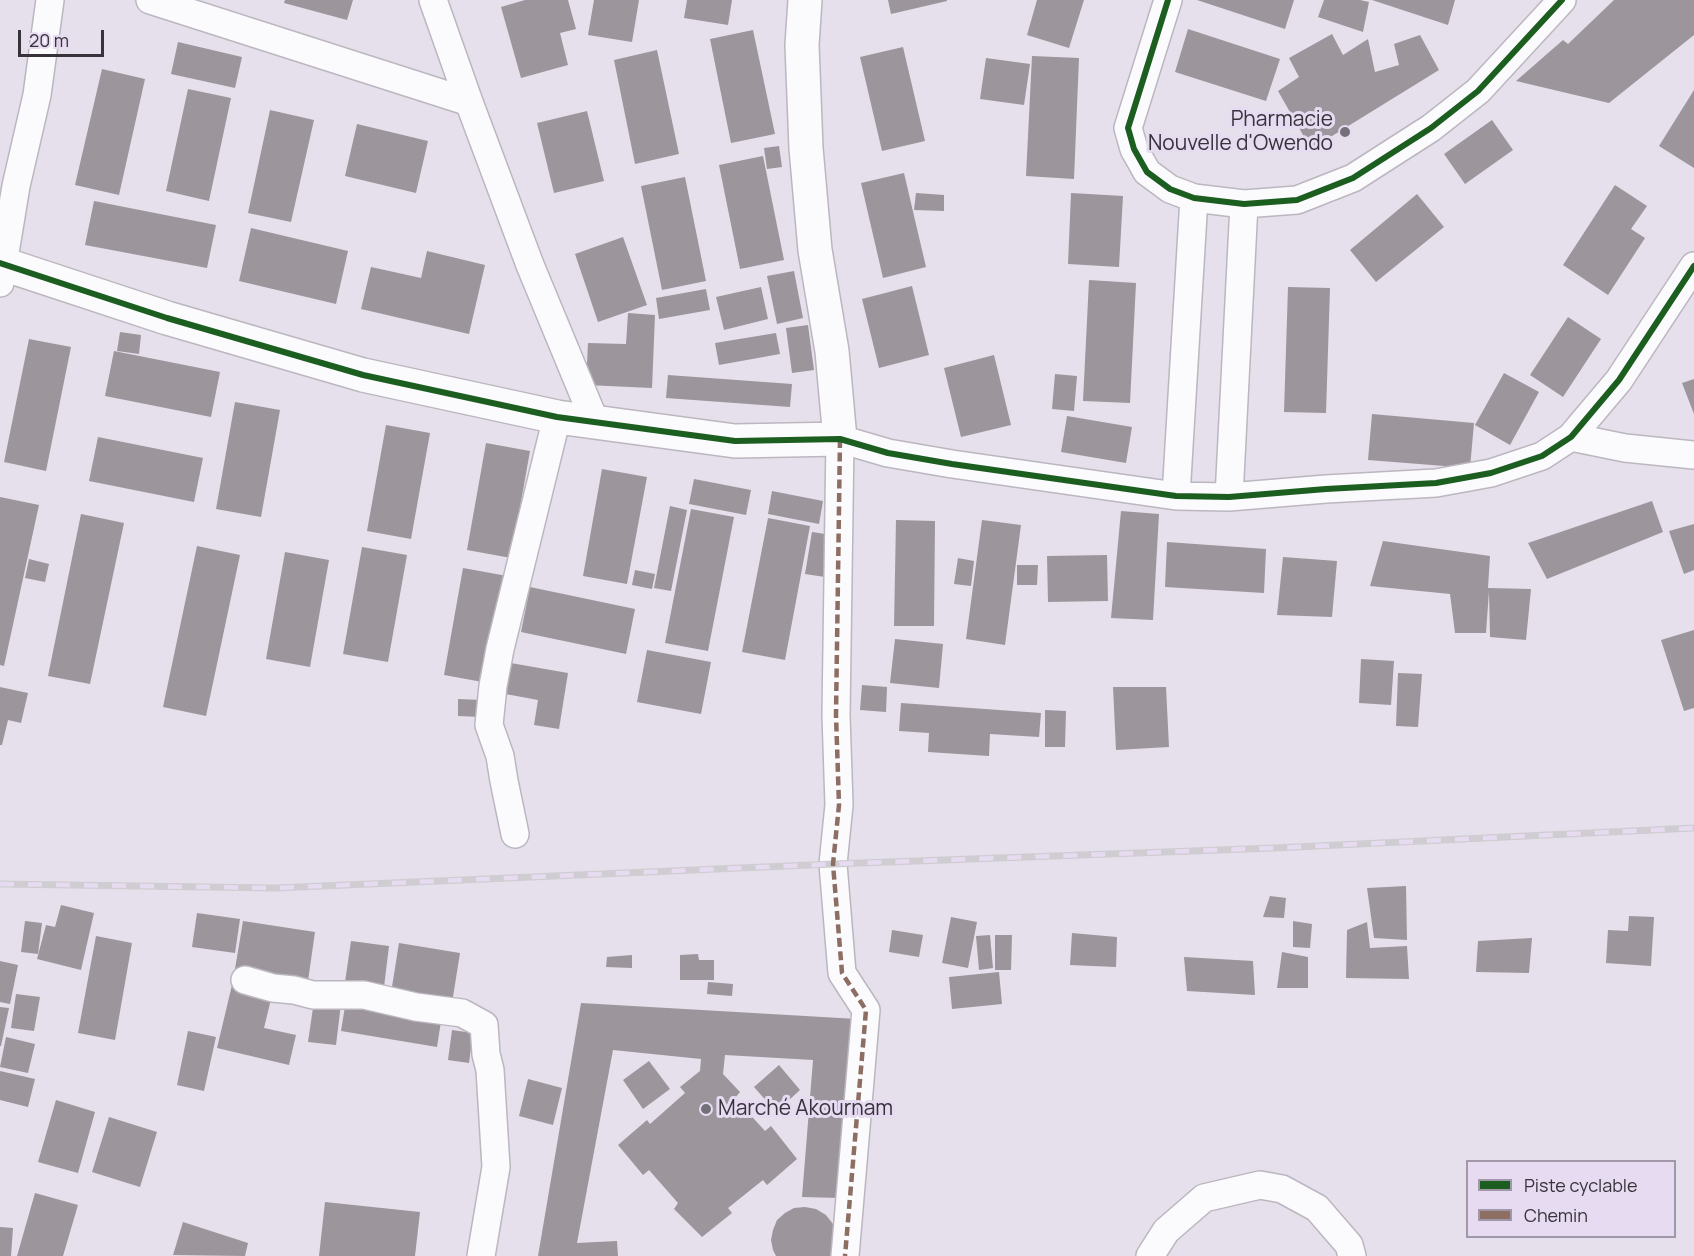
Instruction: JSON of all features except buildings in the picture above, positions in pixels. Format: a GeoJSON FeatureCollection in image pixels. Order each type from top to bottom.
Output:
{"type":"FeatureCollection","features":[{"type":"Feature","properties":{"kind":"street"},"geometry":{"type":"LineString","coordinates":[[50,0],[37,95],[16,186],[1,270],[363,375],[557,417],[735,441],[840,439],[888,453],[952,464],[1176,496],[1229,497],[1436,483],[1491,473],[1542,456],[1571,437],[1619,380],[1694,266]]}},
{"type":"Feature","properties":{"kind":"street"},"geometry":{"type":"LineString","coordinates":[[150,0],[469,102]]}},
{"type":"Feature","properties":{"kind":"street"},"geometry":{"type":"LineString","coordinates":[[433,0],[530,265],[595,422]]}},
{"type":"Feature","properties":{"kind":"street"},"geometry":{"type":"LineString","coordinates":[[805,0],[802,45],[806,148],[815,250],[831,351],[840,439],[836,715],[839,805],[833,864],[842,973],[866,1010],[845,1256]]}},
{"type":"Feature","properties":{"kind":"street"},"geometry":{"type":"LineString","coordinates":[[1168,0],[1128,128],[1134,149],[1147,172],[1170,189],[1194,198],[1244,204],[1297,200],[1353,178],[1431,128],[1478,91],[1562,0]]}},
{"type":"Feature","properties":{"kind":"street"},"geometry":{"type":"LineString","coordinates":[[1176,496],[1194,198]]}},
{"type":"Feature","properties":{"kind":"street"},"geometry":{"type":"LineString","coordinates":[[1229,497],[1244,204]]}},
{"type":"Feature","properties":{"kind":"street"},"geometry":{"type":"LineString","coordinates":[[515,834],[500,756],[489,725],[500,650],[557,417]]}},
{"type":"Feature","properties":{"kind":"street"},"geometry":{"type":"LineString","coordinates":[[1571,437],[1625,448],[1694,455]]}},
{"type":"Feature","properties":{"kind":"street"},"geometry":{"type":"LineString","coordinates":[[245,980],[313,995],[364,995],[416,1007],[462,1013],[484,1025],[486,1054],[490,1070],[496,1167],[481,1256]]}},
{"type":"Feature","properties":{"kind":"street"},"geometry":{"type":"LineString","coordinates":[[1149,1256],[1166,1231],[1204,1198],[1260,1185],[1282,1189],[1317,1208],[1349,1245],[1352,1256]]}},
{"type":"Feature","properties":{"kind":"railway"},"geometry":{"type":"LineString","coordinates":[[0,884],[276,888],[1275,848],[1694,828]]}},
{"type":"Feature","properties":{"kind":"marked path"},"geometry":{"type":"LineString","coordinates":[[840,439],[836,715],[839,805],[833,864],[842,973],[866,1010],[845,1256]]}},
{"type":"Feature","properties":{"kind":"cycle path"},"geometry":{"type":"LineString","coordinates":[[1168,0],[1128,128],[1134,149],[1147,172],[1170,189],[1194,198],[1244,204],[1297,200],[1353,178],[1431,128],[1478,91],[1562,0]]}},
{"type":"Feature","properties":{"kind":"cycle path"},"geometry":{"type":"LineString","coordinates":[[0,263],[167,318],[363,375],[557,417],[735,441],[840,439],[888,453],[952,464],[1176,496],[1229,497],[1436,483],[1491,473],[1542,456],[1571,437],[1619,380],[1694,266]]}},
{"type":"Feature","properties":{"kind":"place","name":"Pharmacie Nouvelle d'Owendo"},"geometry":{"type":"Point","coordinates":[1345,132]}},
{"type":"Feature","properties":{"kind":"place","name":"Marché Akournam"},"geometry":{"type":"Point","coordinates":[706,1109]}}]}
